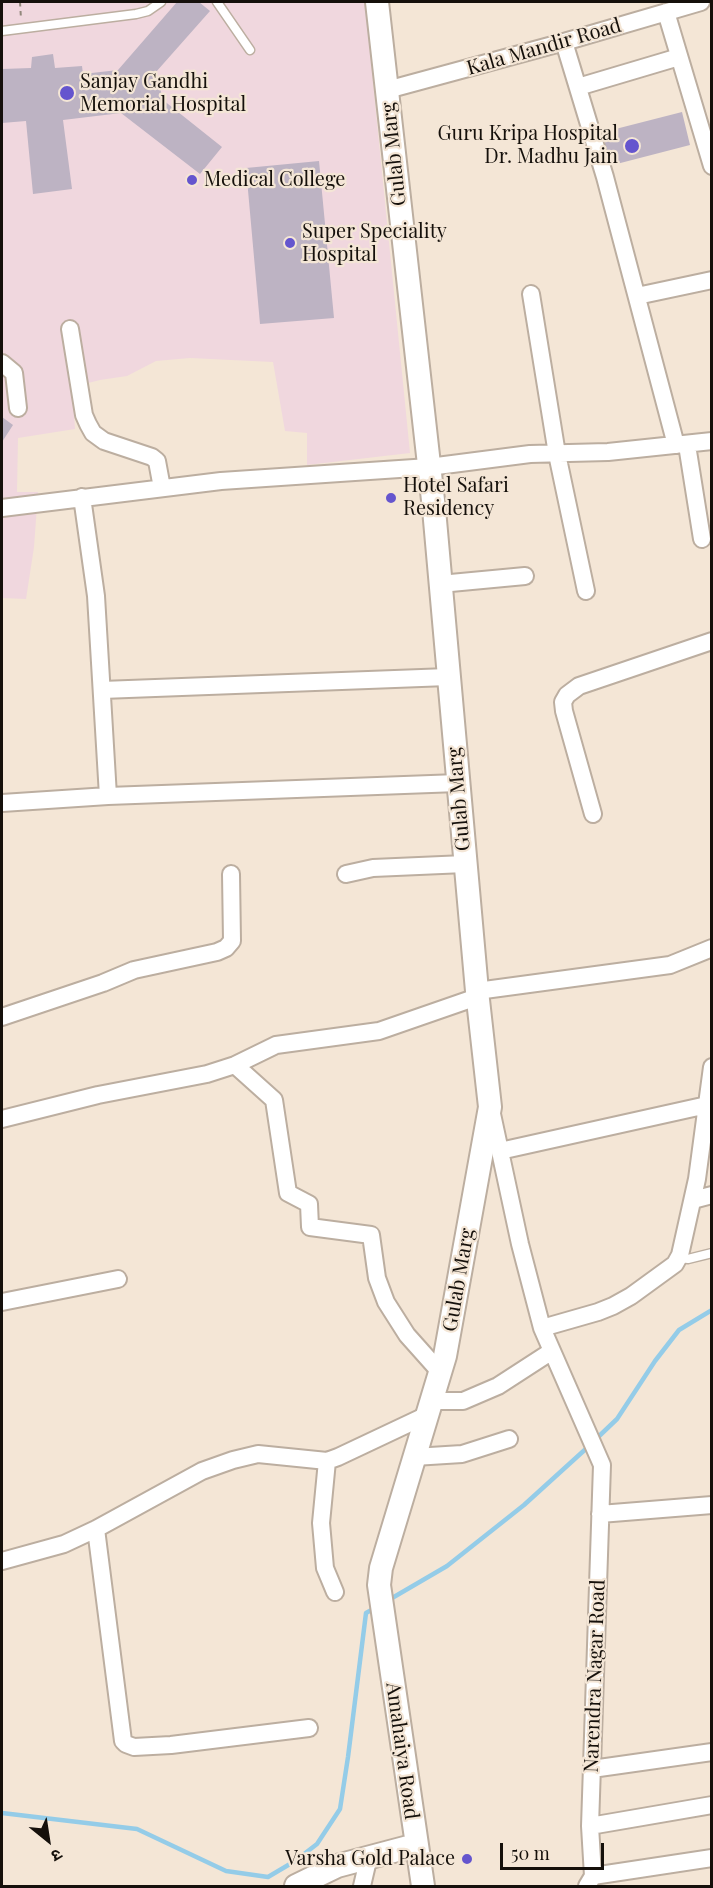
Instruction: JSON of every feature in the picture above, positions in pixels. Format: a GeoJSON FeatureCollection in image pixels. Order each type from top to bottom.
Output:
{"type":"FeatureCollection","features":[{"type":"Feature","properties":{"kind":"street","name":"Gulab Marg"},"geometry":{"type":"LineString","coordinates":[[377,2],[429,467],[477,994],[490,1107],[445,1356],[381,1568],[379,1585]]}},
{"type":"Feature","properties":{"kind":"street","name":"Kala Mandir Road"},"geometry":{"type":"LineString","coordinates":[[387,90],[701,2]]}},
{"type":"Feature","properties":{"kind":"street"},"geometry":{"type":"LineString","coordinates":[[666,12],[711,166]]}},
{"type":"Feature","properties":{"kind":"street"},"geometry":{"type":"LineString","coordinates":[[564,42],[682,445],[702,539]]}},
{"type":"Feature","properties":{"kind":"street"},"geometry":{"type":"LineString","coordinates":[[578,87],[679,57]]}},
{"type":"Feature","properties":{"kind":"street"},"geometry":{"type":"LineString","coordinates":[[637,296],[711,280]]}},
{"type":"Feature","properties":{"kind":"street"},"geometry":{"type":"LineString","coordinates":[[531,294],[557,454],[586,591]]}},
{"type":"Feature","properties":{"kind":"street"},"geometry":{"type":"LineString","coordinates":[[70,329],[84,415],[93,433],[104,441],[157,460],[160,466],[162,488]]}},
{"type":"Feature","properties":{"kind":"street"},"geometry":{"type":"LineString","coordinates":[[2,363],[14,373],[18,408]]}},
{"type":"Feature","properties":{"kind":"street"},"geometry":{"type":"LineString","coordinates":[[2,508],[221,481],[429,467],[507,456],[608,452],[711,441]]}},
{"type":"Feature","properties":{"kind":"street"},"geometry":{"type":"LineString","coordinates":[[82,497],[96,596],[108,796]]}},
{"type":"Feature","properties":{"kind":"street"},"geometry":{"type":"LineString","coordinates":[[440,584],[525,576]]}},
{"type":"Feature","properties":{"kind":"street"},"geometry":{"type":"LineString","coordinates":[[593,814],[564,711],[563,702],[567,695],[579,686],[711,641]]}},
{"type":"Feature","properties":{"kind":"street"},"geometry":{"type":"LineString","coordinates":[[102,690],[448,677]]}},
{"type":"Feature","properties":{"kind":"street"},"geometry":{"type":"LineString","coordinates":[[2,803],[108,796],[458,783]]}},
{"type":"Feature","properties":{"kind":"street"},"geometry":{"type":"LineString","coordinates":[[346,874],[373,868],[465,864]]}},
{"type":"Feature","properties":{"kind":"street"},"geometry":{"type":"LineString","coordinates":[[2,1017],[103,983],[134,970],[226,948],[232,941],[231,874]]}},
{"type":"Feature","properties":{"kind":"street"},"geometry":{"type":"LineString","coordinates":[[2,1119],[98,1095],[207,1074],[236,1065],[276,1045],[379,1031],[477,994],[670,965],[711,948]]}},
{"type":"Feature","properties":{"kind":"street"},"geometry":{"type":"LineString","coordinates":[[236,1065],[274,1100],[288,1193],[309,1204],[310,1227],[371,1235],[377,1278],[386,1302],[406,1335],[440,1372]]}},
{"type":"Feature","properties":{"kind":"street"},"geometry":{"type":"LineString","coordinates":[[542,1328],[613,1306],[632,1296],[668,1270],[678,1258],[700,1162],[711,1067]]}},
{"type":"Feature","properties":{"kind":"street"},"geometry":{"type":"LineString","coordinates":[[500,1152],[706,1105]]}},
{"type":"Feature","properties":{"kind":"street"},"geometry":{"type":"LineString","coordinates":[[2,1562],[64,1544],[202,1471],[233,1460],[258,1454],[327,1461],[338,1457],[429,1408],[463,1401],[498,1386],[552,1351],[542,1328],[520,1244],[490,1107]]}},
{"type":"Feature","properties":{"kind":"street"},"geometry":{"type":"LineString","coordinates":[[693,1200],[711,1195]]}},
{"type":"Feature","properties":{"kind":"street"},"geometry":{"type":"LineString","coordinates":[[2,1302],[118,1279]]}},
{"type":"Feature","properties":{"kind":"street","name":"Narendra Nagar Road"},"geometry":{"type":"LineString","coordinates":[[552,1351],[602,1465],[590,1881]]}},
{"type":"Feature","properties":{"kind":"street"},"geometry":{"type":"LineString","coordinates":[[414,1458],[462,1454],[510,1439]]}},
{"type":"Feature","properties":{"kind":"street"},"geometry":{"type":"LineString","coordinates":[[327,1461],[321,1523],[325,1568],[335,1592]]}},
{"type":"Feature","properties":{"kind":"street"},"geometry":{"type":"LineString","coordinates":[[600,1514],[711,1505]]}},
{"type":"Feature","properties":{"kind":"street"},"geometry":{"type":"LineString","coordinates":[[96,1529],[123,1741],[126,1744],[134,1747],[171,1745],[309,1728]]}},
{"type":"Feature","properties":{"kind":"street","name":"Amahaiya Road"},"geometry":{"type":"LineString","coordinates":[[379,1585],[423,1887]]}},
{"type":"Feature","properties":{"kind":"street"},"geometry":{"type":"LineString","coordinates":[[592,1769],[711,1752]]}},
{"type":"Feature","properties":{"kind":"street"},"geometry":{"type":"LineString","coordinates":[[590,1826],[711,1805]]}},
{"type":"Feature","properties":{"kind":"street"},"geometry":{"type":"LineString","coordinates":[[296,1887],[330,1869],[369,1856],[416,1845]]}},
{"type":"Feature","properties":{"kind":"street"},"geometry":{"type":"LineString","coordinates":[[362,1887],[369,1856]]}},
{"type":"Feature","properties":{"kind":"street"},"geometry":{"type":"LineString","coordinates":[[590,1881],[711,1858]]}},
{"type":"Feature","properties":{"kind":"lane"},"geometry":{"type":"LineString","coordinates":[[2,31],[136,14],[148,11],[161,2]]}},
{"type":"Feature","properties":{"kind":"lane"},"geometry":{"type":"LineString","coordinates":[[217,2],[250,50]]}},
{"type":"Feature","properties":{"kind":"lane"},"geometry":{"type":"LineString","coordinates":[[678,1258],[688,1259],[711,1253]]}},
{"type":"Feature","properties":{"kind":"path"},"geometry":{"type":"LineString","coordinates":[[20,2],[22,28]]}},
{"type":"Feature","properties":{"kind":"shaded area","name":"Medical College"},"geometry":{"type":"Polygon","coordinates":[[[2,2],[365,2],[410,453],[307,465],[307,433],[285,431],[273,362],[190,358],[156,361],[127,376],[72,387],[75,429],[18,438],[17,492],[38,492],[34,547],[26,599],[2,598],[2,2]]]}},
{"type":"Feature","properties":{"kind":"building","name":"Sanjay Gandhi Memorial Hospital"},"geometry":{"type":"Polygon","coordinates":[[[177,2],[199,2],[210,11],[156,72],[163,100],[222,147],[200,174],[121,113],[63,120],[72,189],[33,194],[26,121],[2,123],[2,69],[31,68],[32,57],[53,54],[55,68],[82,66],[83,74],[118,70],[177,2]]]}},
{"type":"Feature","properties":{"kind":"building"},"geometry":{"type":"Polygon","coordinates":[[[682,112],[690,145],[605,167],[596,134],[682,112]]]}},
{"type":"Feature","properties":{"kind":"building","name":"Super Speciality Hospital"},"geometry":{"type":"Polygon","coordinates":[[[319,161],[334,318],[260,324],[246,168],[319,161]]]}},
{"type":"Feature","properties":{"kind":"building"},"geometry":{"type":"Polygon","coordinates":[[[2,417],[13,425],[2,442],[2,417]]]}},
{"type":"Feature","properties":{"kind":"waterway"},"geometry":{"type":"LineString","coordinates":[[595,1440],[617,1419],[655,1361],[679,1330],[712,1310]]}},
{"type":"Feature","properties":{"kind":"waterway"},"geometry":{"type":"LineString","coordinates":[[387,1601],[447,1566],[524,1505],[589,1446]]}},
{"type":"Feature","properties":{"kind":"waterway"},"geometry":{"type":"LineString","coordinates":[[2,1813],[137,1829],[226,1871],[268,1877],[295,1861],[317,1844],[340,1809],[366,1613],[375,1608]]}},
{"type":"Feature","properties":{"kind":"place","name":"Sanjay Gandhi Memorial Hospital"},"geometry":{"type":"Point","coordinates":[67,93]}},
{"type":"Feature","properties":{"kind":"place","name":"Guru Kripa Hospital Dr. Madhu Jain"},"geometry":{"type":"Point","coordinates":[632,146]}},
{"type":"Feature","properties":{"kind":"place","name":"Medical College"},"geometry":{"type":"Point","coordinates":[192,180]}},
{"type":"Feature","properties":{"kind":"place","name":"Super Speciality Hospital"},"geometry":{"type":"Point","coordinates":[290,243]}},
{"type":"Feature","properties":{"kind":"place","name":"Hotel Safari Residency"},"geometry":{"type":"Point","coordinates":[391,498]}},
{"type":"Feature","properties":{"kind":"place","name":"Varsha Gold Palace"},"geometry":{"type":"Point","coordinates":[467,1859]}}]}
